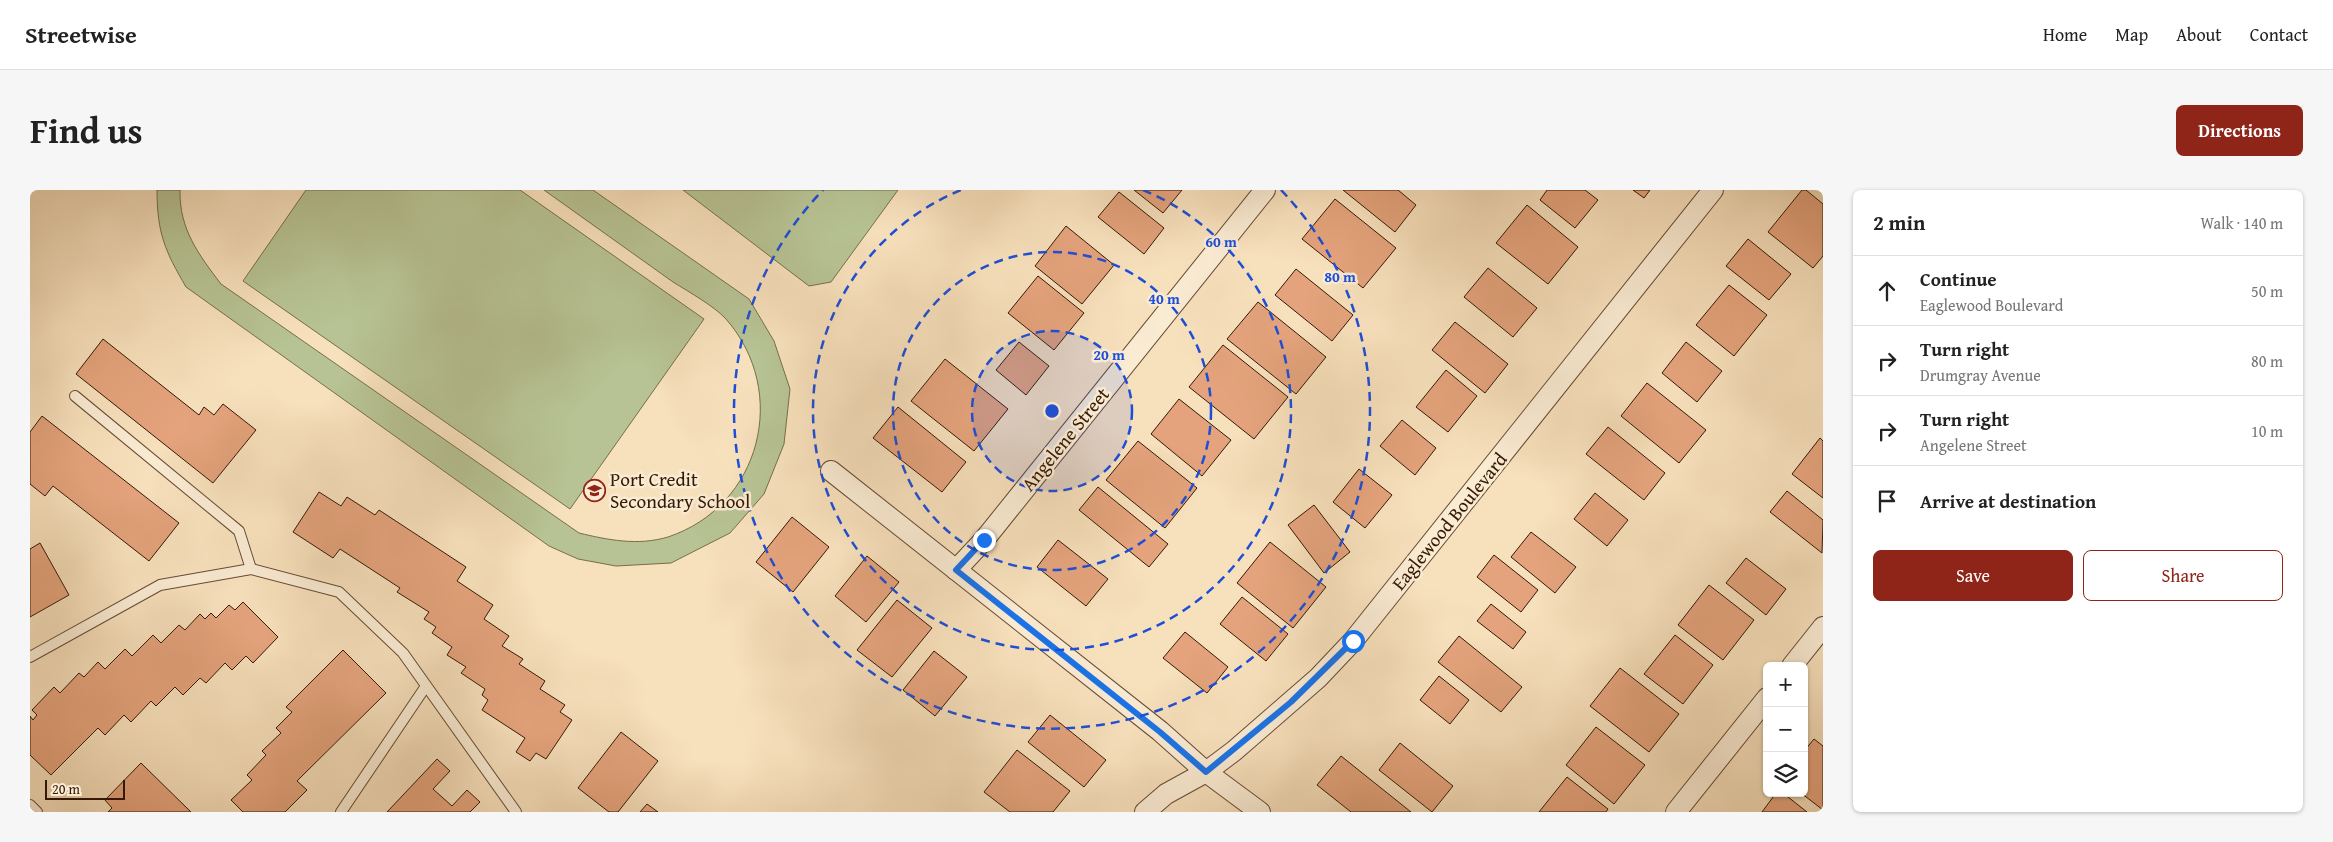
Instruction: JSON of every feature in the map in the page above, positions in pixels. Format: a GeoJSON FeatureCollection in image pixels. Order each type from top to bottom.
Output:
{"type":"FeatureCollection","features":[{"type":"Feature","properties":{"kind":"street","name":"Angelene Street"},"geometry":{"type":"LineString","coordinates":[[956,570],[984,540],[1265,190]]}},
{"type":"Feature","properties":{"kind":"street","name":"Eaglewood Boulevard"},"geometry":{"type":"LineString","coordinates":[[1145,812],[1166,794],[1206,772],[1291,702],[1353,641],[1713,190]]}},
{"type":"Feature","properties":{"kind":"street"},"geometry":{"type":"LineString","coordinates":[[831,471],[1160,732],[1206,772],[1260,812]]}},
{"type":"Feature","properties":{"kind":"street"},"geometry":{"type":"LineString","coordinates":[[1795,662],[1823,628]]}},
{"type":"Feature","properties":{"kind":"street"},"geometry":{"type":"LineString","coordinates":[[1676,812],[1763,703]]}},
{"type":"Feature","properties":{"kind":"lane"},"geometry":{"type":"LineString","coordinates":[[75,396],[239,531],[251,569]]}},
{"type":"Feature","properties":{"kind":"lane"},"geometry":{"type":"LineString","coordinates":[[30,657],[160,585],[251,569],[338,592],[402,653],[516,812]]}},
{"type":"Feature","properties":{"kind":"lane"},"geometry":{"type":"LineString","coordinates":[[341,812],[426,686]]}},
{"type":"Feature","properties":{"kind":"lane"},"geometry":{"type":"LineString","coordinates":[[30,805],[37,812]]}},
{"type":"Feature","properties":{"kind":"green space"},"geometry":{"type":"Polygon","coordinates":[[[157,190],[180,190],[183,217],[192,241],[205,263],[221,284],[579,533],[634,542],[657,540],[700,522],[725,500],[744,474],[756,444],[760,412],[757,380],[746,348],[721,314],[544,190],[593,190],[749,299],[774,341],[790,389],[784,444],[764,494],[730,533],[671,563],[616,566],[578,559],[549,546],[186,287],[164,241],[157,205],[157,190]]]}},
{"type":"Feature","properties":{"kind":"green space"},"geometry":{"type":"Polygon","coordinates":[[[306,190],[520,190],[704,319],[570,509],[243,281],[306,190]]]}},
{"type":"Feature","properties":{"kind":"green space"},"geometry":{"type":"Polygon","coordinates":[[[683,190],[898,190],[831,282],[809,286],[683,190]]]}},
{"type":"Feature","properties":{"kind":"building"},"geometry":{"type":"Polygon","coordinates":[[[1134,190],[1182,190],[1163,213],[1134,190]]]}},
{"type":"Feature","properties":{"kind":"building"},"geometry":{"type":"Polygon","coordinates":[[[1343,190],[1398,190],[1416,205],[1395,232],[1343,190]]]}},
{"type":"Feature","properties":{"kind":"building"},"geometry":{"type":"Polygon","coordinates":[[[1547,190],[1585,190],[1598,200],[1575,228],[1540,200],[1547,190]]]}},
{"type":"Feature","properties":{"kind":"building"},"geometry":{"type":"Polygon","coordinates":[[[1633,190],[1650,190],[1644,198],[1633,190]]]}},
{"type":"Feature","properties":{"kind":"building"},"geometry":{"type":"Polygon","coordinates":[[[1802,190],[1806,190],[1823,204],[1823,256],[1813,268],[1768,232],[1802,190]]]}},
{"type":"Feature","properties":{"kind":"building"},"geometry":{"type":"Polygon","coordinates":[[[1119,192],[1164,228],[1144,254],[1098,217],[1119,192]]]}},
{"type":"Feature","properties":{"kind":"building"},"geometry":{"type":"Polygon","coordinates":[[[1335,199],[1396,248],[1363,288],[1302,239],[1335,199]]]}},
{"type":"Feature","properties":{"kind":"building"},"geometry":{"type":"Polygon","coordinates":[[[1527,205],[1578,247],[1548,284],[1496,243],[1527,205]]]}},
{"type":"Feature","properties":{"kind":"building"},"geometry":{"type":"Polygon","coordinates":[[[1066,226],[1114,265],[1082,304],[1035,266],[1066,226]]]}},
{"type":"Feature","properties":{"kind":"building"},"geometry":{"type":"Polygon","coordinates":[[[1748,239],[1791,274],[1769,300],[1726,266],[1748,239]]]}},
{"type":"Feature","properties":{"kind":"building"},"geometry":{"type":"Polygon","coordinates":[[[1488,268],[1537,308],[1513,337],[1464,297],[1488,268]]]}},
{"type":"Feature","properties":{"kind":"building"},"geometry":{"type":"Polygon","coordinates":[[[1296,269],[1353,315],[1332,341],[1275,295],[1296,269]]]}},
{"type":"Feature","properties":{"kind":"building"},"geometry":{"type":"Polygon","coordinates":[[[1038,276],[1084,313],[1054,350],[1008,313],[1038,276]]]}},
{"type":"Feature","properties":{"kind":"building"},"geometry":{"type":"Polygon","coordinates":[[[1729,285],[1767,315],[1734,356],[1696,325],[1729,285]]]}},
{"type":"Feature","properties":{"kind":"building"},"geometry":{"type":"Polygon","coordinates":[[[1258,302],[1326,357],[1296,394],[1227,339],[1258,302]]]}},
{"type":"Feature","properties":{"kind":"building"},"geometry":{"type":"Polygon","coordinates":[[[1455,322],[1508,364],[1485,393],[1432,350],[1455,322]]]}},
{"type":"Feature","properties":{"kind":"building"},"geometry":{"type":"Polygon","coordinates":[[[103,339],[199,415],[204,407],[214,415],[223,404],[256,430],[213,483],[76,374],[103,339]]]}},
{"type":"Feature","properties":{"kind":"building"},"geometry":{"type":"Polygon","coordinates":[[[1019,342],[1049,366],[1026,395],[996,370],[1019,342]]]}},
{"type":"Feature","properties":{"kind":"building"},"geometry":{"type":"Polygon","coordinates":[[[1686,342],[1722,371],[1697,402],[1662,373],[1686,342]]]}},
{"type":"Feature","properties":{"kind":"building"},"geometry":{"type":"Polygon","coordinates":[[[1223,345],[1288,397],[1254,439],[1189,387],[1223,345]]]}},
{"type":"Feature","properties":{"kind":"building"},"geometry":{"type":"Polygon","coordinates":[[[945,359],[1008,409],[974,451],[911,401],[945,359]]]}},
{"type":"Feature","properties":{"kind":"building"},"geometry":{"type":"Polygon","coordinates":[[[1446,370],[1477,396],[1448,432],[1416,407],[1446,370]]]}},
{"type":"Feature","properties":{"kind":"building"},"geometry":{"type":"Polygon","coordinates":[[[1647,383],[1706,430],[1679,463],[1621,416],[1647,383]]]}},
{"type":"Feature","properties":{"kind":"building"},"geometry":{"type":"Polygon","coordinates":[[[1179,399],[1231,440],[1202,476],[1151,434],[1179,399]]]}},
{"type":"Feature","properties":{"kind":"building"},"geometry":{"type":"Polygon","coordinates":[[[898,407],[966,462],[942,492],[873,438],[898,407]]]}},
{"type":"Feature","properties":{"kind":"building"},"geometry":{"type":"Polygon","coordinates":[[[42,416],[179,523],[149,561],[53,486],[45,496],[30,484],[30,432],[42,416]]]}},
{"type":"Feature","properties":{"kind":"building"},"geometry":{"type":"Polygon","coordinates":[[[1402,420],[1436,448],[1415,475],[1380,446],[1402,420]]]}},
{"type":"Feature","properties":{"kind":"building"},"geometry":{"type":"Polygon","coordinates":[[[1608,427],[1665,473],[1644,500],[1586,454],[1608,427]]]}},
{"type":"Feature","properties":{"kind":"building"},"geometry":{"type":"Polygon","coordinates":[[[1820,438],[1823,441],[1823,498],[1792,474],[1820,438]]]}},
{"type":"Feature","properties":{"kind":"building"},"geometry":{"type":"Polygon","coordinates":[[[1138,441],[1197,488],[1165,528],[1106,480],[1138,441]]]}},
{"type":"Feature","properties":{"kind":"building"},"geometry":{"type":"Polygon","coordinates":[[[1359,469],[1392,495],[1365,528],[1333,502],[1359,469]]]}},
{"type":"Feature","properties":{"kind":"building"},"geometry":{"type":"Polygon","coordinates":[[[1098,487],[1168,544],[1149,567],[1079,510],[1098,487]]]}},
{"type":"Feature","properties":{"kind":"building"},"geometry":{"type":"Polygon","coordinates":[[[1787,491],[1823,520],[1822,553],[1770,512],[1787,491]]]}},
{"type":"Feature","properties":{"kind":"building"},"geometry":{"type":"Polygon","coordinates":[[[319,492],[341,506],[347,497],[375,515],[379,510],[466,567],[457,581],[493,605],[484,619],[509,636],[502,646],[523,659],[519,664],[545,681],[540,689],[565,705],[560,712],[572,720],[546,759],[536,753],[530,761],[516,752],[525,738],[482,710],[488,700],[482,695],[485,689],[461,673],[466,667],[447,655],[452,647],[432,633],[436,627],[424,619],[429,612],[397,592],[400,588],[340,549],[333,558],[293,532],[319,492]]]}},
{"type":"Feature","properties":{"kind":"building"},"geometry":{"type":"Polygon","coordinates":[[[1595,493],[1628,520],[1607,546],[1574,519],[1595,493]]]}},
{"type":"Feature","properties":{"kind":"building"},"geometry":{"type":"Polygon","coordinates":[[[1314,505],[1350,552],[1324,573],[1288,525],[1314,505]]]}},
{"type":"Feature","properties":{"kind":"building"},"geometry":{"type":"Polygon","coordinates":[[[792,517],[829,547],[793,592],[756,562],[792,517]]]}},
{"type":"Feature","properties":{"kind":"building"},"geometry":{"type":"Polygon","coordinates":[[[1531,532],[1576,567],[1555,593],[1511,557],[1531,532]]]}},
{"type":"Feature","properties":{"kind":"building"},"geometry":{"type":"Polygon","coordinates":[[[1058,540],[1108,579],[1086,606],[1037,567],[1058,540]]]}},
{"type":"Feature","properties":{"kind":"building"},"geometry":{"type":"Polygon","coordinates":[[[1270,542],[1326,587],[1293,628],[1237,583],[1270,542]]]}},
{"type":"Feature","properties":{"kind":"building"},"geometry":{"type":"Polygon","coordinates":[[[40,543],[69,595],[30,617],[30,549],[40,543]]]}},
{"type":"Feature","properties":{"kind":"building"},"geometry":{"type":"Polygon","coordinates":[[[1494,555],[1538,590],[1521,612],[1477,577],[1494,555]]]}},
{"type":"Feature","properties":{"kind":"building"},"geometry":{"type":"Polygon","coordinates":[[[867,556],[899,582],[866,622],[835,596],[867,556]]]}},
{"type":"Feature","properties":{"kind":"building"},"geometry":{"type":"Polygon","coordinates":[[[1746,558],[1786,589],[1766,615],[1726,583],[1746,558]]]}},
{"type":"Feature","properties":{"kind":"building"},"geometry":{"type":"Polygon","coordinates":[[[1709,585],[1754,620],[1723,660],[1678,625],[1709,585]]]}},
{"type":"Feature","properties":{"kind":"building"},"geometry":{"type":"Polygon","coordinates":[[[1242,597],[1288,634],[1266,661],[1220,624],[1242,597]]]}},
{"type":"Feature","properties":{"kind":"building"},"geometry":{"type":"Polygon","coordinates":[[[897,600],[932,628],[892,677],[857,650],[897,600]]]}},
{"type":"Feature","properties":{"kind":"building"},"geometry":{"type":"Polygon","coordinates":[[[243,602],[278,637],[253,663],[246,656],[232,670],[225,663],[206,683],[200,678],[183,695],[175,687],[156,706],[151,701],[131,722],[124,715],[105,735],[98,728],[51,775],[30,755],[30,716],[33,720],[37,715],[32,710],[54,687],[60,693],[79,673],[84,677],[98,662],[105,669],[125,649],[132,656],[153,635],[161,643],[179,625],[185,630],[200,614],[205,619],[211,613],[216,618],[229,605],[235,610],[243,602]]]}},
{"type":"Feature","properties":{"kind":"building"},"geometry":{"type":"Polygon","coordinates":[[[1491,604],[1526,632],[1513,649],[1477,621],[1491,604]]]}},
{"type":"Feature","properties":{"kind":"building"},"geometry":{"type":"Polygon","coordinates":[[[1185,632],[1228,667],[1207,693],[1163,658],[1185,632]]]}},
{"type":"Feature","properties":{"kind":"building"},"geometry":{"type":"Polygon","coordinates":[[[1675,635],[1713,665],[1683,704],[1644,674],[1675,635]]]}},
{"type":"Feature","properties":{"kind":"building"},"geometry":{"type":"Polygon","coordinates":[[[1459,636],[1522,687],[1501,712],[1438,662],[1459,636]]]}},
{"type":"Feature","properties":{"kind":"building"},"geometry":{"type":"Polygon","coordinates":[[[343,650],[386,693],[297,781],[307,790],[285,812],[243,812],[231,800],[252,780],[247,775],[266,755],[262,751],[281,733],[276,728],[292,712],[286,707],[343,650]]]}},
{"type":"Feature","properties":{"kind":"building"},"geometry":{"type":"Polygon","coordinates":[[[934,651],[967,677],[935,716],[903,690],[934,651]]]}},
{"type":"Feature","properties":{"kind":"building"},"geometry":{"type":"Polygon","coordinates":[[[1620,668],[1679,714],[1649,752],[1590,706],[1620,668]]]}},
{"type":"Feature","properties":{"kind":"building"},"geometry":{"type":"Polygon","coordinates":[[[1439,676],[1469,700],[1450,724],[1420,700],[1439,676]]]}},
{"type":"Feature","properties":{"kind":"building"},"geometry":{"type":"Polygon","coordinates":[[[1050,715],[1106,760],[1084,787],[1028,742],[1050,715]]]}},
{"type":"Feature","properties":{"kind":"building"},"geometry":{"type":"Polygon","coordinates":[[[1596,727],[1645,765],[1614,804],[1566,765],[1596,727]]]}},
{"type":"Feature","properties":{"kind":"building"},"geometry":{"type":"Polygon","coordinates":[[[621,732],[658,761],[618,812],[609,812],[578,788],[621,732]]]}},
{"type":"Feature","properties":{"kind":"building"},"geometry":{"type":"Polygon","coordinates":[[[1814,739],[1823,746],[1823,810],[1806,797],[1808,797],[1808,746],[1814,739]]]}},
{"type":"Feature","properties":{"kind":"building"},"geometry":{"type":"Polygon","coordinates":[[[1400,743],[1453,786],[1432,812],[1379,770],[1400,743]]]}},
{"type":"Feature","properties":{"kind":"building"},"geometry":{"type":"Polygon","coordinates":[[[1017,750],[1070,791],[1053,812],[1010,812],[984,792],[1017,750]]]}},
{"type":"Feature","properties":{"kind":"building"},"geometry":{"type":"Polygon","coordinates":[[[1341,756],[1411,812],[1351,812],[1317,785],[1341,756]]]}},
{"type":"Feature","properties":{"kind":"building"},"geometry":{"type":"Polygon","coordinates":[[[437,759],[450,771],[433,789],[452,806],[467,790],[480,802],[470,812],[387,812],[437,759]]]}},
{"type":"Feature","properties":{"kind":"building"},"geometry":{"type":"Polygon","coordinates":[[[141,763],[191,812],[108,812],[112,808],[105,800],[141,763]]]}},
{"type":"Feature","properties":{"kind":"building"},"geometry":{"type":"Polygon","coordinates":[[[1567,777],[1608,809],[1606,812],[1539,812],[1567,777]]]}},
{"type":"Feature","properties":{"kind":"building"},"geometry":{"type":"Polygon","coordinates":[[[1773,797],[1788,797],[1807,812],[1762,812],[1773,797]]]}},
{"type":"Feature","properties":{"kind":"building"},"geometry":{"type":"Polygon","coordinates":[[[647,804],[658,812],[640,812],[647,804]]]}},
{"type":"Feature","properties":{"kind":"place","name":"Port Credit Secondary School"},"geometry":{"type":"Point","coordinates":[594,490]}},
{"type":"Feature","properties":{"kind":"route"},"geometry":{"type":"LineString","coordinates":[[984,540],[956,570],[1160,732],[1206,772],[1318,678],[1353,641]]}}]}
